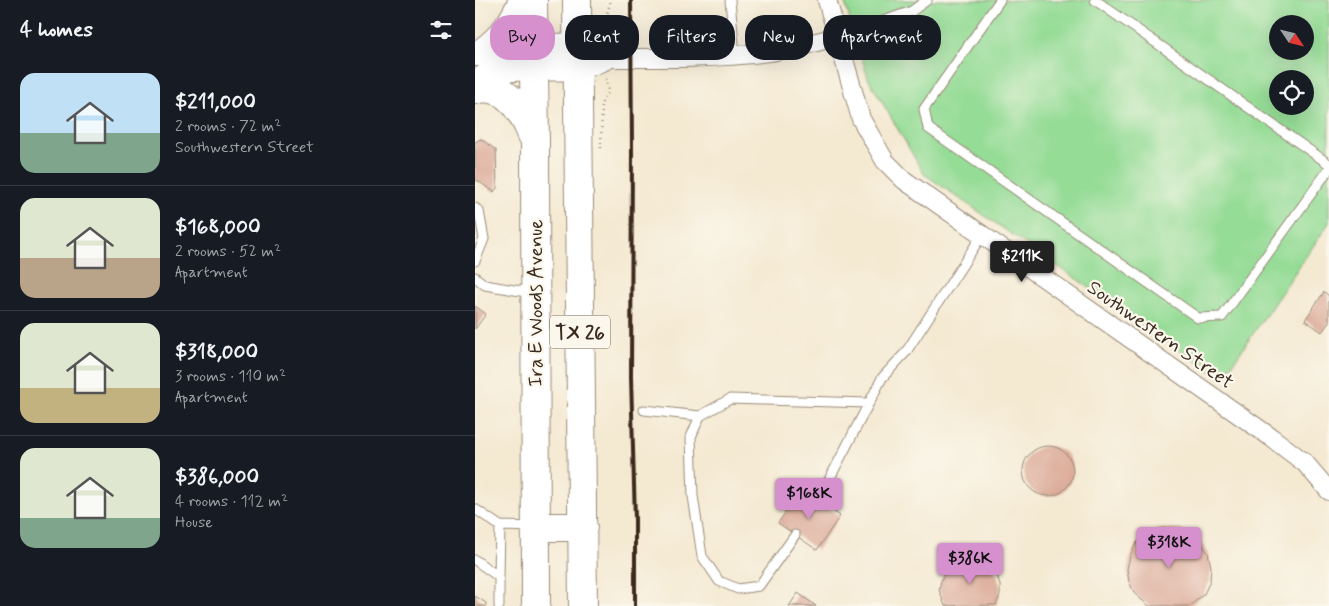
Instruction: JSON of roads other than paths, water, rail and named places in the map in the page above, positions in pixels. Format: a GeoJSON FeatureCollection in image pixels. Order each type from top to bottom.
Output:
{"type":"FeatureCollection","features":[{"type":"Feature","properties":{"kind":"main road"},"geometry":{"type":"LineString","coordinates":[[479,53],[494,44],[508,28],[523,0]]}},
{"type":"Feature","properties":{"kind":"main road","name":"Ira E Woods Avenue"},"geometry":{"type":"LineString","coordinates":[[533,0],[533,15]]}},
{"type":"Feature","properties":{"kind":"main road","name":"TX 26"},"geometry":{"type":"LineString","coordinates":[[577,0],[577,15]]}},
{"type":"Feature","properties":{"kind":"main road"},"geometry":{"type":"LineString","coordinates":[[475,84],[486,75],[528,60]]}},
{"type":"Feature","properties":{"kind":"main road","name":"Ira E Woods Avenue"},"geometry":{"type":"LineString","coordinates":[[533,60],[535,141],[536,606]]}},
{"type":"Feature","properties":{"kind":"main road","name":"TX 26"},"geometry":{"type":"LineString","coordinates":[[577,60],[583,606]]}},
{"type":"Feature","properties":{"kind":"main road"},"geometry":{"type":"LineString","coordinates":[[475,90],[488,88],[500,91],[509,97],[524,115],[535,141]]}},
{"type":"Feature","properties":{"kind":"main road"},"geometry":{"type":"LineString","coordinates":[[535,527],[583,526]]}},
{"type":"Feature","properties":{"kind":"street","name":"Southwestern Street"},"geometry":{"type":"LineString","coordinates":[[827,0],[831,15]]}},
{"type":"Feature","properties":{"kind":"street"},"geometry":{"type":"LineString","coordinates":[[735,56],[771,52],[823,40]]}},
{"type":"Feature","properties":{"kind":"street","name":"Southwestern Street"},"geometry":{"type":"LineString","coordinates":[[844,60],[861,119],[885,161],[904,180],[1272,438],[1305,463],[1329,491]]}},
{"type":"Feature","properties":{"kind":"lane"},"geometry":{"type":"LineString","coordinates":[[730,0],[731,15]]}},
{"type":"Feature","properties":{"kind":"lane"},"geometry":{"type":"LineString","coordinates":[[900,15],[912,11],[927,0]]}},
{"type":"Feature","properties":{"kind":"lane"},"geometry":{"type":"LineString","coordinates":[[1000,0],[924,109],[928,128],[1198,318],[1222,317],[1329,169]]}},
{"type":"Feature","properties":{"kind":"lane"},"geometry":{"type":"LineString","coordinates":[[1095,0],[1329,164]]}},
{"type":"Feature","properties":{"kind":"lane"},"geometry":{"type":"LineString","coordinates":[[475,208],[479,211],[484,238],[475,261]]}},
{"type":"Feature","properties":{"kind":"lane"},"geometry":{"type":"LineString","coordinates":[[818,501],[882,378],[906,352],[982,235]]}},
{"type":"Feature","properties":{"kind":"lane"},"geometry":{"type":"LineString","coordinates":[[475,278],[485,285],[535,293]]}},
{"type":"Feature","properties":{"kind":"lane"},"geometry":{"type":"LineString","coordinates":[[644,410],[700,416],[730,399],[868,403]]}},
{"type":"Feature","properties":{"kind":"lane"},"geometry":{"type":"LineString","coordinates":[[700,416],[691,437],[693,496],[702,556],[719,581],[738,589],[759,586],[795,535]]}},
{"type":"Feature","properties":{"kind":"lane"},"geometry":{"type":"LineString","coordinates":[[475,509],[500,526],[535,527]]}},
{"type":"Feature","properties":{"kind":"lane"},"geometry":{"type":"LineString","coordinates":[[499,606],[500,526]]}},
{"type":"Feature","properties":{"kind":"lane"},"geometry":{"type":"LineString","coordinates":[[475,560],[499,577]]}},
{"type":"Feature","properties":{"kind":"railway"},"geometry":{"type":"LineString","coordinates":[[631,0],[631,377],[635,520],[635,606]]}}]}
